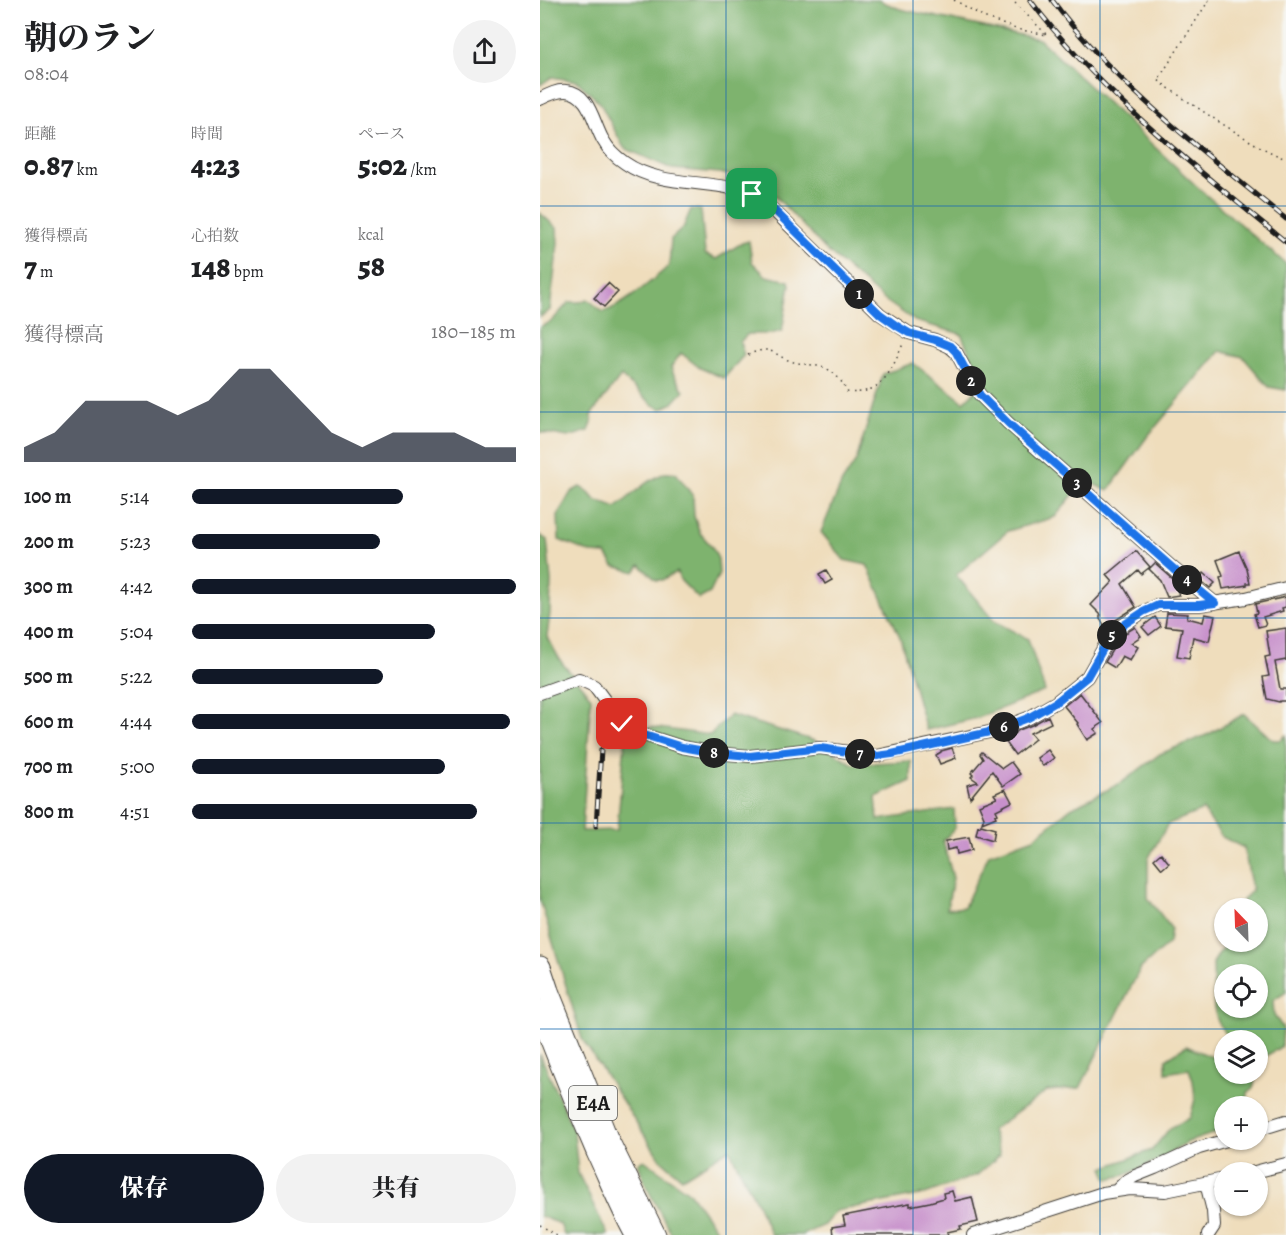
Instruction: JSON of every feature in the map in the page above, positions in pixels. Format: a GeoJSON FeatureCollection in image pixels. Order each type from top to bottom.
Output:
{"type":"FeatureCollection","features":[{"type":"Feature","properties":{"kind":"highway","name":"E4A"},"geometry":{"type":"LineString","coordinates":[[540,967],[607,1138],[655,1235]]}},
{"type":"Feature","properties":{"kind":"highway","name":"E4A"},"geometry":{"type":"LineString","coordinates":[[540,1011],[585,1124],[636,1235]]}},
{"type":"Feature","properties":{"kind":"street"},"geometry":{"type":"LineString","coordinates":[[540,99],[566,90],[577,95],[587,103],[609,149],[623,162],[639,171],[682,182],[737,189],[762,199],[880,314],[909,333],[950,346],[956,352],[980,395],[1008,423],[1215,603]]}},
{"type":"Feature","properties":{"kind":"street"},"geometry":{"type":"LineString","coordinates":[[540,693],[579,679],[594,686],[622,724],[638,733],[682,747],[750,756],[820,748],[877,756],[994,731],[1028,718],[1056,702],[1087,677],[1108,640],[1119,628],[1158,605],[1215,603],[1286,588]]}},
{"type":"Feature","properties":{"kind":"street"},"geometry":{"type":"LineString","coordinates":[[1268,1127],[1286,1121]]}},
{"type":"Feature","properties":{"kind":"street"},"geometry":{"type":"LineString","coordinates":[[1117,1190],[1135,1176],[1214,1144]]}},
{"type":"Feature","properties":{"kind":"street"},"geometry":{"type":"LineString","coordinates":[[1268,1169],[1286,1164]]}},
{"type":"Feature","properties":{"kind":"street"},"geometry":{"type":"LineString","coordinates":[[973,1235],[1103,1193],[1117,1190],[1164,1191],[1214,1181]]}},
{"type":"Feature","properties":{"kind":"street"},"geometry":{"type":"LineString","coordinates":[[1206,1183],[1214,1226],[1208,1235]]}},
{"type":"Feature","properties":{"kind":"path"},"geometry":{"type":"LineString","coordinates":[[954,0],[986,18],[1016,29],[1047,35],[1012,0]]}},
{"type":"Feature","properties":{"kind":"path"},"geometry":{"type":"LineString","coordinates":[[1209,0],[1158,80],[1173,92],[1268,152],[1286,159]]}},
{"type":"Feature","properties":{"kind":"path"},"geometry":{"type":"LineString","coordinates":[[748,355],[762,350],[770,351],[787,360],[816,365],[830,371],[842,382],[847,392],[857,393],[871,389],[885,379],[909,333]]}},
{"type":"Feature","properties":{"kind":"path"},"geometry":{"type":"LineString","coordinates":[[540,1225],[557,1235]]}},
{"type":"Feature","properties":{"kind":"green space"},"geometry":{"type":"Polygon","coordinates":[[[540,0],[878,0],[900,9],[1039,39],[1204,193],[1286,264],[1286,390],[1269,387],[1243,357],[1220,351],[1147,437],[1108,491],[1085,480],[1055,517],[1008,531],[956,575],[994,621],[1028,639],[1045,691],[977,718],[926,730],[900,637],[867,565],[844,560],[821,532],[842,482],[856,461],[883,374],[913,363],[964,402],[983,383],[961,334],[915,321],[883,299],[826,250],[764,184],[720,173],[672,169],[624,148],[600,103],[577,81],[552,77],[540,85],[540,0]]]}},
{"type":"Feature","properties":{"kind":"green space"},"geometry":{"type":"Polygon","coordinates":[[[691,209],[701,210],[705,254],[716,259],[749,241],[752,262],[766,276],[789,281],[782,331],[770,334],[748,334],[740,342],[744,355],[724,378],[700,368],[681,353],[671,367],[684,391],[673,403],[661,409],[653,405],[621,376],[591,415],[592,423],[589,431],[568,437],[540,432],[540,327],[552,321],[569,302],[588,299],[603,312],[638,292],[669,266],[671,239],[683,228],[691,209]]]}},
{"type":"Feature","properties":{"kind":"green space"},"geometry":{"type":"Polygon","coordinates":[[[540,213],[557,228],[558,243],[550,310],[540,317],[540,213]]]}},
{"type":"Feature","properties":{"kind":"green space"},"geometry":{"type":"Polygon","coordinates":[[[664,473],[676,473],[693,496],[694,516],[700,533],[712,547],[718,559],[719,574],[710,593],[699,599],[681,581],[677,572],[662,580],[656,580],[640,565],[635,572],[614,566],[606,554],[591,553],[559,540],[558,515],[571,492],[580,487],[595,500],[616,508],[646,483],[664,473]]]}},
{"type":"Feature","properties":{"kind":"green space"},"geometry":{"type":"Polygon","coordinates":[[[540,535],[547,540],[551,581],[547,637],[562,663],[591,697],[582,831],[617,830],[625,742],[651,727],[710,735],[730,715],[815,741],[853,764],[911,761],[911,781],[876,797],[878,820],[954,809],[955,828],[943,841],[953,878],[947,909],[964,907],[989,854],[1034,838],[1071,808],[1121,783],[1160,754],[1209,734],[1244,714],[1273,740],[1281,740],[1286,735],[1286,992],[1273,1001],[1274,1015],[1283,1028],[1282,1046],[1268,1055],[1268,1030],[1223,1030],[1217,1018],[1268,1018],[1268,964],[1214,964],[1214,1009],[1213,963],[1220,952],[1268,952],[1268,898],[1245,898],[1252,890],[1244,848],[1222,837],[1203,810],[1168,824],[1148,859],[1148,898],[1171,928],[1169,943],[1140,969],[1080,1088],[1047,1091],[992,1130],[1000,1155],[977,1175],[925,1194],[836,1211],[824,1225],[802,1235],[771,1235],[729,1149],[682,1178],[660,1159],[582,1039],[540,900],[540,535]]]}},
{"type":"Feature","properties":{"kind":"green space"},"geometry":{"type":"Polygon","coordinates":[[[1186,1046],[1214,1058],[1214,1084],[1254,1084],[1253,1089],[1248,1092],[1248,1096],[1214,1096],[1214,1133],[1188,1142],[1159,1160],[1125,1175],[1108,1179],[1103,1168],[1152,1150],[1170,1128],[1190,1118],[1195,1099],[1189,1069],[1166,1073],[1166,1059],[1186,1046]]]}},
{"type":"Feature","properties":{"kind":"green space"},"geometry":{"type":"Polygon","coordinates":[[[540,1054],[574,1132],[578,1173],[608,1235],[564,1235],[560,1224],[540,1216],[540,1054]]]}},
{"type":"Feature","properties":{"kind":"green space"},"geometry":{"type":"Polygon","coordinates":[[[644,1160],[690,1193],[720,1235],[672,1235],[646,1186],[638,1163],[644,1160]]]}},
{"type":"Feature","properties":{"kind":"building"},"geometry":{"type":"Polygon","coordinates":[[[608,283],[618,292],[604,307],[594,298],[608,283]]]}},
{"type":"Feature","properties":{"kind":"building"},"geometry":{"type":"Polygon","coordinates":[[[1136,551],[1150,567],[1141,574],[1138,570],[1122,584],[1136,607],[1114,621],[1107,629],[1100,619],[1101,615],[1091,605],[1113,582],[1107,575],[1136,551]]]}},
{"type":"Feature","properties":{"kind":"building"},"geometry":{"type":"Polygon","coordinates":[[[1239,551],[1250,583],[1223,589],[1220,577],[1223,576],[1217,560],[1239,551]]]}},
{"type":"Feature","properties":{"kind":"building"},"geometry":{"type":"Polygon","coordinates":[[[1155,563],[1173,579],[1179,595],[1167,597],[1160,580],[1149,569],[1155,563]]]}},
{"type":"Feature","properties":{"kind":"building"},"geometry":{"type":"Polygon","coordinates":[[[826,570],[832,580],[825,584],[819,574],[826,570]]]}},
{"type":"Feature","properties":{"kind":"building"},"geometry":{"type":"Polygon","coordinates":[[[1204,573],[1215,583],[1210,588],[1199,579],[1204,573]]]}},
{"type":"Feature","properties":{"kind":"building"},"geometry":{"type":"Polygon","coordinates":[[[1286,597],[1286,607],[1282,608],[1283,611],[1263,617],[1266,625],[1258,627],[1254,614],[1257,613],[1255,604],[1286,597]]]}},
{"type":"Feature","properties":{"kind":"building"},"geometry":{"type":"Polygon","coordinates":[[[1167,613],[1188,614],[1187,618],[1203,622],[1205,614],[1215,616],[1209,641],[1193,637],[1189,658],[1177,656],[1182,628],[1165,626],[1167,613]]]}},
{"type":"Feature","properties":{"kind":"building"},"geometry":{"type":"Polygon","coordinates":[[[1155,617],[1161,626],[1149,635],[1142,627],[1155,617]]]}},
{"type":"Feature","properties":{"kind":"building"},"geometry":{"type":"Polygon","coordinates":[[[1135,627],[1141,636],[1131,643],[1138,647],[1130,660],[1122,656],[1115,668],[1105,662],[1124,634],[1135,627]]]}},
{"type":"Feature","properties":{"kind":"building"},"geometry":{"type":"Polygon","coordinates":[[[1286,628],[1286,660],[1275,662],[1280,689],[1286,689],[1286,701],[1279,702],[1267,699],[1263,677],[1269,676],[1265,657],[1270,656],[1266,631],[1286,628]]]}},
{"type":"Feature","properties":{"kind":"building"},"geometry":{"type":"Polygon","coordinates":[[[1080,693],[1103,723],[1094,729],[1098,733],[1087,740],[1078,723],[1064,706],[1080,693]]]}},
{"type":"Feature","properties":{"kind":"building"},"geometry":{"type":"Polygon","coordinates":[[[1048,716],[1051,723],[1030,733],[1035,739],[1015,755],[1005,741],[1019,730],[1048,716]]]}},
{"type":"Feature","properties":{"kind":"building"},"geometry":{"type":"Polygon","coordinates":[[[952,748],[956,758],[940,764],[936,755],[952,748]]]}},
{"type":"Feature","properties":{"kind":"building"},"geometry":{"type":"Polygon","coordinates":[[[1048,750],[1054,758],[1043,766],[1037,758],[1048,750]]]}},
{"type":"Feature","properties":{"kind":"building"},"geometry":{"type":"Polygon","coordinates":[[[982,752],[1002,768],[1011,762],[1020,774],[1003,786],[992,771],[970,798],[967,785],[978,782],[971,777],[973,775],[971,773],[983,759],[980,754],[982,752]]]}},
{"type":"Feature","properties":{"kind":"building"},"geometry":{"type":"Polygon","coordinates":[[[1005,789],[1012,802],[996,810],[998,814],[995,815],[996,817],[982,823],[984,817],[979,805],[997,798],[994,794],[1005,789]]]}},
{"type":"Feature","properties":{"kind":"building"},"geometry":{"type":"Polygon","coordinates":[[[978,826],[995,829],[993,840],[976,835],[978,826]]]}},
{"type":"Feature","properties":{"kind":"building"},"geometry":{"type":"Polygon","coordinates":[[[969,837],[972,850],[957,854],[956,848],[947,850],[946,841],[969,837]]]}},
{"type":"Feature","properties":{"kind":"building"},"geometry":{"type":"Polygon","coordinates":[[[1161,853],[1169,863],[1162,869],[1154,859],[1161,853]]]}},
{"type":"Feature","properties":{"kind":"building"},"geometry":{"type":"Polygon","coordinates":[[[952,1191],[955,1201],[972,1197],[978,1222],[960,1226],[961,1229],[947,1232],[948,1235],[833,1235],[832,1227],[845,1225],[843,1216],[910,1203],[910,1206],[930,1202],[944,1198],[943,1193],[952,1191]]]}},
{"type":"Feature","properties":{"kind":"railway"},"geometry":{"type":"LineString","coordinates":[[1030,0],[1087,67],[1118,98],[1184,158],[1286,242]]}},
{"type":"Feature","properties":{"kind":"railway"},"geometry":{"type":"LineString","coordinates":[[1052,0],[1076,31],[1132,89],[1193,143],[1286,219]]}},
{"type":"Feature","properties":{"kind":"railway"},"geometry":{"type":"LineString","coordinates":[[596,826],[601,750]]}},
{"type":"Feature","properties":{"kind":"route"},"geometry":{"type":"LineString","coordinates":[[622,724],[638,733],[682,747],[716,753],[750,756],[820,748],[877,756],[892,754],[994,731],[1028,718],[1056,702],[1087,677],[1108,640],[1119,628],[1143,612],[1158,605],[1215,603],[1008,423],[980,395],[956,352],[950,346],[909,333],[880,314],[772,208],[752,194]]}}]}
